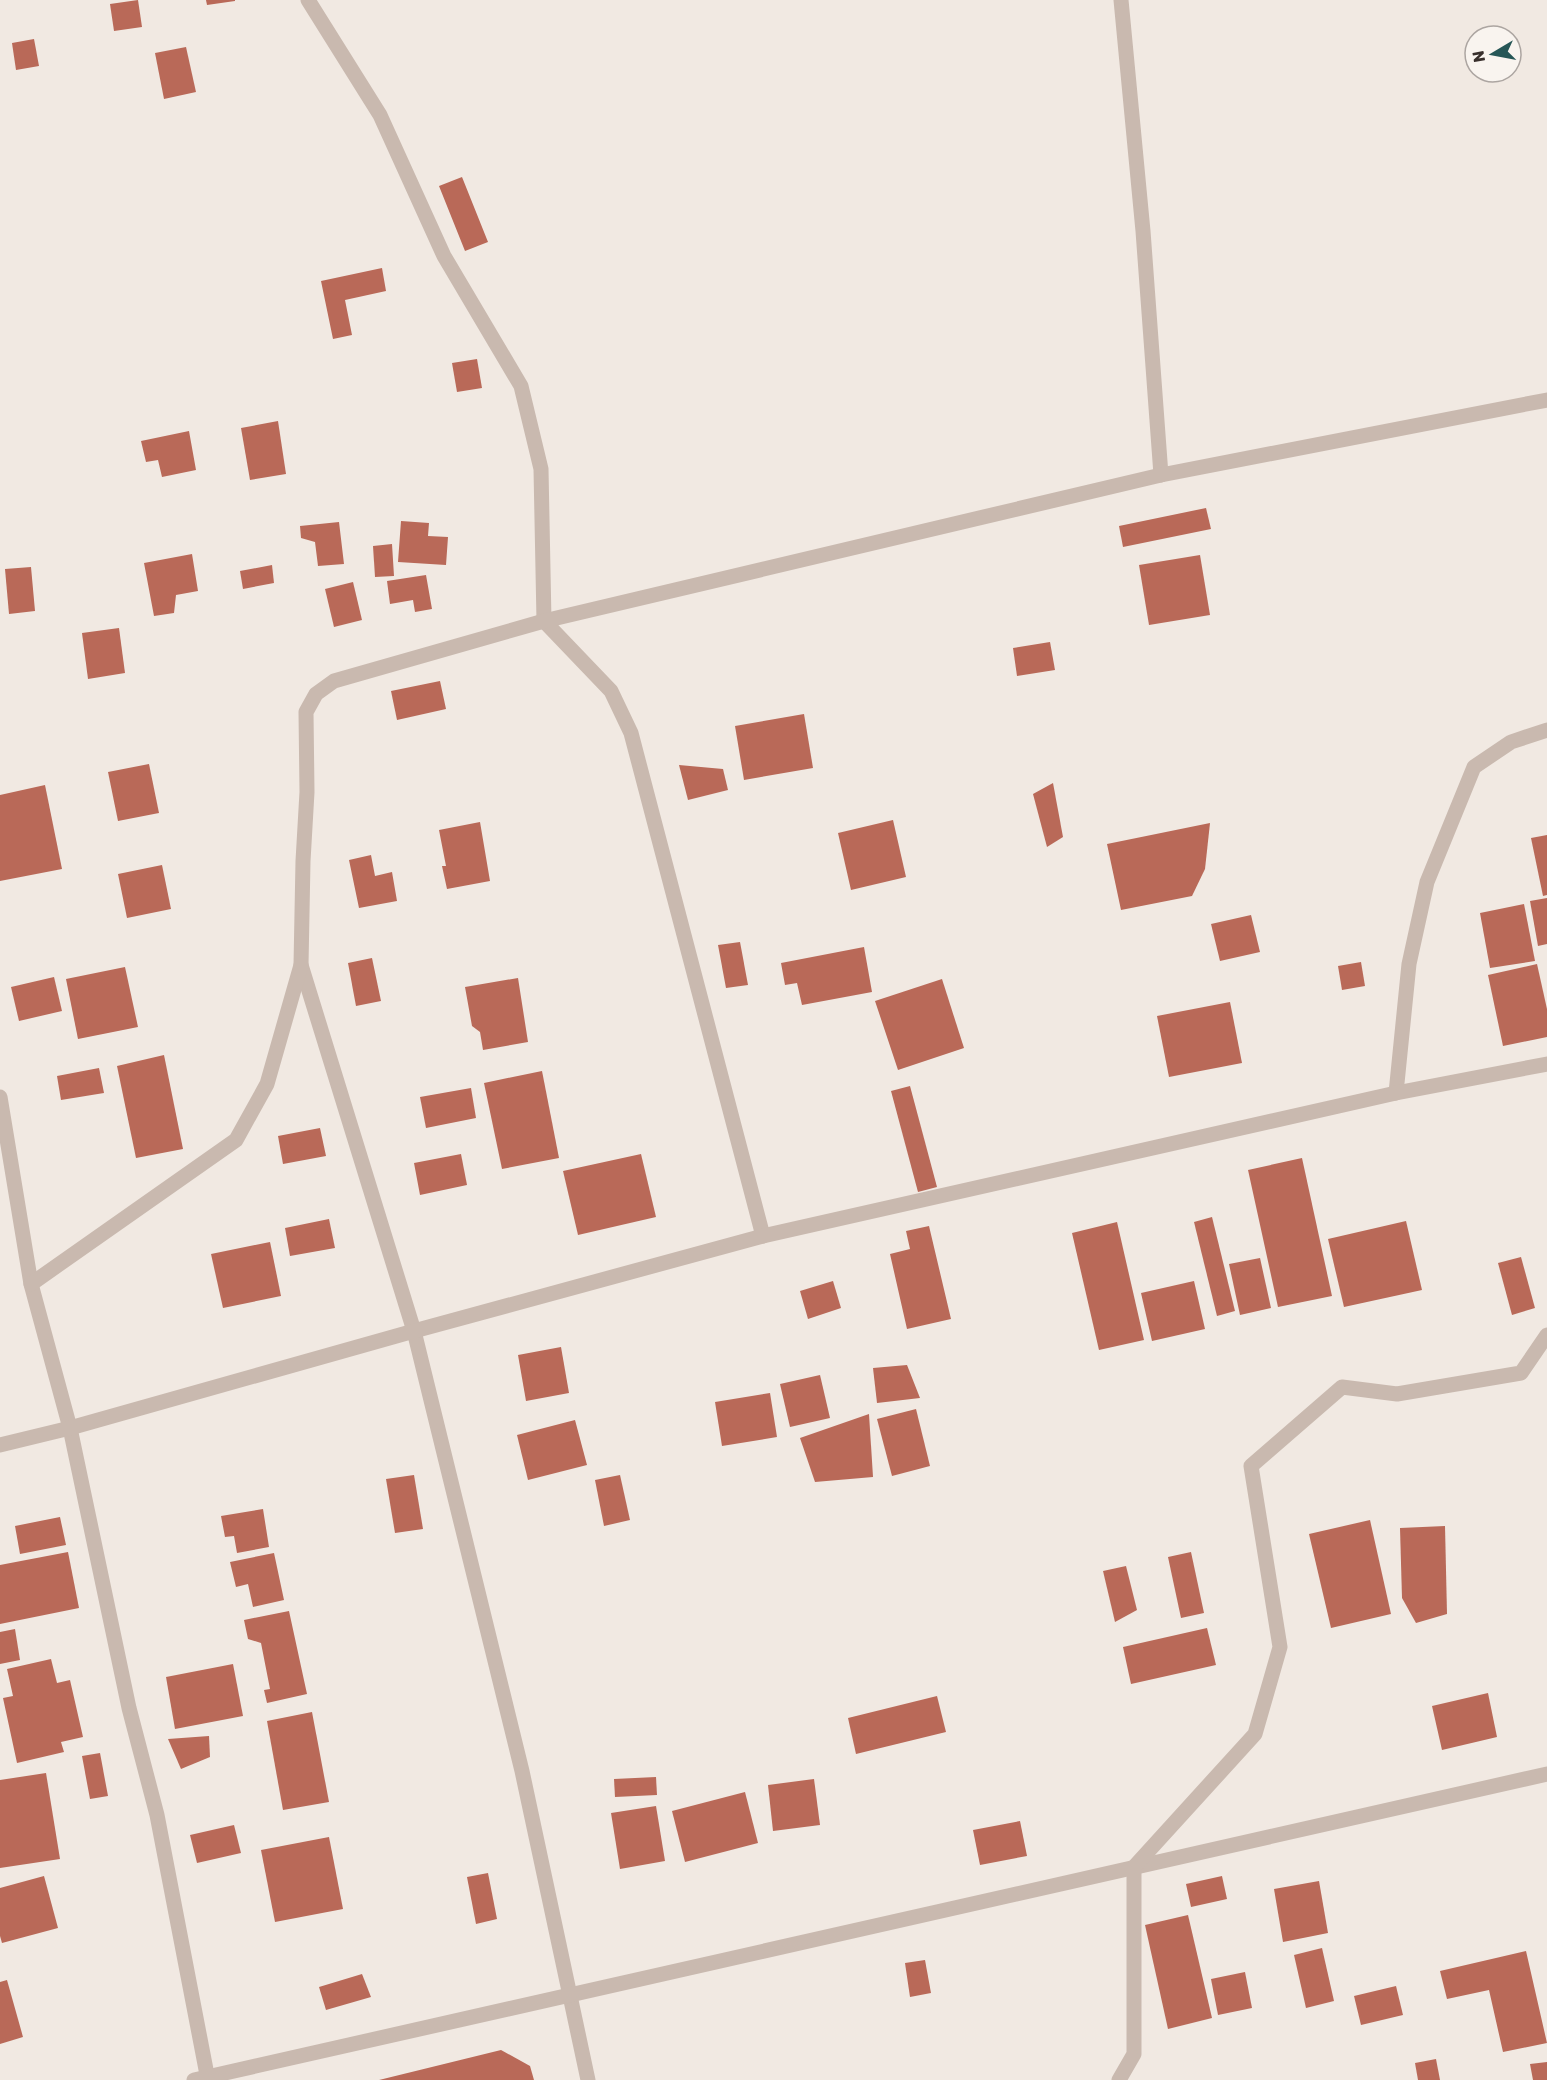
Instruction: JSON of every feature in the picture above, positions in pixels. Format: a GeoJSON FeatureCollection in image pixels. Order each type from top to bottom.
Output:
{"type":"FeatureCollection","features":[{"type":"Feature","properties":{"kind":"street"},"geometry":{"type":"LineString","coordinates":[[308,0],[380,115],[444,256],[521,386],[541,469],[544,621],[610,691],[631,733],[762,1236]]}},
{"type":"Feature","properties":{"kind":"street"},"geometry":{"type":"LineString","coordinates":[[1121,0],[1143,231],[1161,475]]}},
{"type":"Feature","properties":{"kind":"street"},"geometry":{"type":"LineString","coordinates":[[31,1284],[237,1140],[267,1084],[301,965],[307,792],[306,712],[316,694],[334,681],[544,621],[1161,475],[1547,400]]}},
{"type":"Feature","properties":{"kind":"street"},"geometry":{"type":"LineString","coordinates":[[1396,1093],[1409,964],[1427,882],[1473,767],[1511,742],[1547,730]]}},
{"type":"Feature","properties":{"kind":"street"},"geometry":{"type":"LineString","coordinates":[[301,965],[414,1331],[522,1771],[588,2080]]}},
{"type":"Feature","properties":{"kind":"street"},"geometry":{"type":"LineString","coordinates":[[0,1445],[70,1428],[762,1236],[1396,1093],[1547,1064]]}},
{"type":"Feature","properties":{"kind":"street"},"geometry":{"type":"LineString","coordinates":[[0,1097],[31,1284],[70,1428],[129,1708],[157,1815],[203,2079],[1547,1774]]}},
{"type":"Feature","properties":{"kind":"street"},"geometry":{"type":"LineString","coordinates":[[1119,2080],[1134,2054],[1134,1867],[1255,1734],[1280,1647],[1251,1466],[1342,1387],[1397,1394],[1521,1373],[1547,1335]]}},
{"type":"Feature","properties":{"kind":"building"},"geometry":{"type":"Polygon","coordinates":[[[138,0],[142,27],[114,31],[110,4],[138,0]]]}},
{"type":"Feature","properties":{"kind":"building"},"geometry":{"type":"Polygon","coordinates":[[[206,0],[235,0],[235,1],[207,5],[206,0]]]}},
{"type":"Feature","properties":{"kind":"building"},"geometry":{"type":"Polygon","coordinates":[[[34,39],[39,66],[16,70],[12,43],[34,39]]]}},
{"type":"Feature","properties":{"kind":"building"},"geometry":{"type":"Polygon","coordinates":[[[186,47],[196,92],[164,99],[155,53],[186,47]]]}},
{"type":"Feature","properties":{"kind":"building"},"geometry":{"type":"Polygon","coordinates":[[[462,177],[488,242],[465,251],[439,186],[462,177]]]}},
{"type":"Feature","properties":{"kind":"building"},"geometry":{"type":"Polygon","coordinates":[[[382,268],[386,291],[345,300],[352,335],[333,339],[321,281],[382,268]]]}},
{"type":"Feature","properties":{"kind":"building"},"geometry":{"type":"Polygon","coordinates":[[[477,359],[482,388],[457,392],[452,363],[477,359]]]}},
{"type":"Feature","properties":{"kind":"building"},"geometry":{"type":"Polygon","coordinates":[[[278,421],[286,474],[250,480],[241,428],[278,421]]]}},
{"type":"Feature","properties":{"kind":"building"},"geometry":{"type":"Polygon","coordinates":[[[189,431],[196,470],[162,477],[158,460],[146,462],[141,441],[189,431]]]}},
{"type":"Feature","properties":{"kind":"building"},"geometry":{"type":"Polygon","coordinates":[[[1206,508],[1211,529],[1123,547],[1119,526],[1206,508]]]}},
{"type":"Feature","properties":{"kind":"building"},"geometry":{"type":"Polygon","coordinates":[[[401,521],[429,523],[428,536],[448,537],[446,565],[398,562],[401,521]]]}},
{"type":"Feature","properties":{"kind":"building"},"geometry":{"type":"Polygon","coordinates":[[[339,522],[344,564],[318,566],[315,542],[301,538],[300,526],[339,522]]]}},
{"type":"Feature","properties":{"kind":"building"},"geometry":{"type":"Polygon","coordinates":[[[392,544],[394,576],[375,577],[373,546],[392,544]]]}},
{"type":"Feature","properties":{"kind":"building"},"geometry":{"type":"Polygon","coordinates":[[[192,554],[198,591],[176,595],[174,613],[154,616],[144,563],[192,554]]]}},
{"type":"Feature","properties":{"kind":"building"},"geometry":{"type":"Polygon","coordinates":[[[1200,555],[1210,615],[1149,625],[1139,565],[1200,555]]]}},
{"type":"Feature","properties":{"kind":"building"},"geometry":{"type":"Polygon","coordinates":[[[272,565],[274,583],[243,589],[240,571],[272,565]]]}},
{"type":"Feature","properties":{"kind":"building"},"geometry":{"type":"Polygon","coordinates":[[[31,567],[35,611],[9,614],[5,569],[31,567]]]}},
{"type":"Feature","properties":{"kind":"building"},"geometry":{"type":"Polygon","coordinates":[[[426,575],[432,609],[415,612],[413,600],[390,604],[387,581],[426,575]]]}},
{"type":"Feature","properties":{"kind":"building"},"geometry":{"type":"Polygon","coordinates":[[[353,582],[362,620],[334,627],[325,589],[353,582]]]}},
{"type":"Feature","properties":{"kind":"building"},"geometry":{"type":"Polygon","coordinates":[[[119,628],[125,673],[88,679],[82,633],[119,628]]]}},
{"type":"Feature","properties":{"kind":"building"},"geometry":{"type":"Polygon","coordinates":[[[1050,642],[1055,670],[1017,676],[1013,648],[1050,642]]]}},
{"type":"Feature","properties":{"kind":"building"},"geometry":{"type":"Polygon","coordinates":[[[440,681],[446,709],[397,720],[391,691],[440,681]]]}},
{"type":"Feature","properties":{"kind":"building"},"geometry":{"type":"Polygon","coordinates":[[[804,714],[813,768],[744,780],[735,726],[804,714]]]}},
{"type":"Feature","properties":{"kind":"building"},"geometry":{"type":"Polygon","coordinates":[[[149,764],[159,813],[118,821],[108,772],[149,764]]]}},
{"type":"Feature","properties":{"kind":"building"},"geometry":{"type":"Polygon","coordinates":[[[679,765],[723,769],[728,790],[688,800],[679,765]]]}},
{"type":"Feature","properties":{"kind":"building"},"geometry":{"type":"Polygon","coordinates":[[[1053,783],[1063,837],[1047,847],[1033,794],[1053,783]]]}},
{"type":"Feature","properties":{"kind":"building"},"geometry":{"type":"Polygon","coordinates":[[[45,785],[62,869],[0,881],[0,795],[45,785]]]}},
{"type":"Feature","properties":{"kind":"building"},"geometry":{"type":"Polygon","coordinates":[[[893,820],[906,877],[851,890],[838,833],[893,820]]]}},
{"type":"Feature","properties":{"kind":"building"},"geometry":{"type":"Polygon","coordinates":[[[480,822],[490,881],[447,889],[442,866],[446,866],[439,830],[480,822]]]}},
{"type":"Feature","properties":{"kind":"building"},"geometry":{"type":"Polygon","coordinates":[[[1210,823],[1205,869],[1192,896],[1121,910],[1107,844],[1210,823]]]}},
{"type":"Feature","properties":{"kind":"building"},"geometry":{"type":"Polygon","coordinates":[[[1547,835],[1547,895],[1543,896],[1531,838],[1547,835]]]}},
{"type":"Feature","properties":{"kind":"building"},"geometry":{"type":"Polygon","coordinates":[[[371,855],[375,876],[392,872],[397,901],[359,908],[349,860],[371,855]]]}},
{"type":"Feature","properties":{"kind":"building"},"geometry":{"type":"Polygon","coordinates":[[[162,865],[171,909],[127,918],[118,874],[162,865]]]}},
{"type":"Feature","properties":{"kind":"building"},"geometry":{"type":"Polygon","coordinates":[[[1547,898],[1547,944],[1538,946],[1530,901],[1547,898]]]}},
{"type":"Feature","properties":{"kind":"building"},"geometry":{"type":"Polygon","coordinates":[[[1524,904],[1535,961],[1490,968],[1480,913],[1524,904]]]}},
{"type":"Feature","properties":{"kind":"building"},"geometry":{"type":"Polygon","coordinates":[[[1251,915],[1260,952],[1220,961],[1211,924],[1251,915]]]}},
{"type":"Feature","properties":{"kind":"building"},"geometry":{"type":"Polygon","coordinates":[[[740,942],[748,985],[726,988],[718,945],[740,942]]]}},
{"type":"Feature","properties":{"kind":"building"},"geometry":{"type":"Polygon","coordinates":[[[864,947],[872,992],[802,1005],[797,983],[785,985],[781,963],[864,947]]]}},
{"type":"Feature","properties":{"kind":"building"},"geometry":{"type":"Polygon","coordinates":[[[372,958],[381,1001],[356,1006],[348,963],[372,958]]]}},
{"type":"Feature","properties":{"kind":"building"},"geometry":{"type":"Polygon","coordinates":[[[1361,962],[1365,986],[1342,990],[1338,966],[1361,962]]]}},
{"type":"Feature","properties":{"kind":"building"},"geometry":{"type":"Polygon","coordinates":[[[1537,964],[1547,1009],[1547,1037],[1503,1046],[1488,975],[1537,964]]]}},
{"type":"Feature","properties":{"kind":"building"},"geometry":{"type":"Polygon","coordinates":[[[125,967],[138,1027],[78,1039],[66,979],[125,967]]]}},
{"type":"Feature","properties":{"kind":"building"},"geometry":{"type":"Polygon","coordinates":[[[54,977],[62,1011],[19,1021],[11,987],[54,977]]]}},
{"type":"Feature","properties":{"kind":"building"},"geometry":{"type":"Polygon","coordinates":[[[518,978],[528,1042],[483,1050],[480,1032],[472,1026],[465,987],[518,978]]]}},
{"type":"Feature","properties":{"kind":"building"},"geometry":{"type":"Polygon","coordinates":[[[942,979],[964,1048],[898,1070],[875,1001],[942,979]]]}},
{"type":"Feature","properties":{"kind":"building"},"geometry":{"type":"Polygon","coordinates":[[[1230,1002],[1242,1063],[1169,1077],[1157,1016],[1230,1002]]]}},
{"type":"Feature","properties":{"kind":"building"},"geometry":{"type":"Polygon","coordinates":[[[164,1055],[183,1149],[136,1158],[117,1066],[164,1055]]]}},
{"type":"Feature","properties":{"kind":"building"},"geometry":{"type":"Polygon","coordinates":[[[99,1068],[104,1093],[61,1100],[57,1076],[99,1068]]]}},
{"type":"Feature","properties":{"kind":"building"},"geometry":{"type":"Polygon","coordinates":[[[542,1071],[559,1158],[502,1169],[484,1083],[542,1071]]]}},
{"type":"Feature","properties":{"kind":"building"},"geometry":{"type":"Polygon","coordinates":[[[910,1086],[937,1187],[918,1192],[891,1091],[910,1086]]]}},
{"type":"Feature","properties":{"kind":"building"},"geometry":{"type":"Polygon","coordinates":[[[471,1088],[476,1118],[426,1128],[420,1097],[471,1088]]]}},
{"type":"Feature","properties":{"kind":"building"},"geometry":{"type":"Polygon","coordinates":[[[320,1128],[326,1156],[283,1164],[278,1136],[320,1128]]]}},
{"type":"Feature","properties":{"kind":"building"},"geometry":{"type":"Polygon","coordinates":[[[461,1154],[467,1185],[420,1195],[414,1163],[461,1154]]]}},
{"type":"Feature","properties":{"kind":"building"},"geometry":{"type":"Polygon","coordinates":[[[641,1154],[656,1217],[578,1235],[563,1171],[641,1154]]]}},
{"type":"Feature","properties":{"kind":"building"},"geometry":{"type":"Polygon","coordinates":[[[1302,1158],[1332,1296],[1278,1307],[1248,1170],[1302,1158]]]}},
{"type":"Feature","properties":{"kind":"building"},"geometry":{"type":"Polygon","coordinates":[[[1212,1217],[1235,1311],[1217,1316],[1194,1222],[1212,1217]]]}},
{"type":"Feature","properties":{"kind":"building"},"geometry":{"type":"Polygon","coordinates":[[[329,1219],[335,1248],[290,1256],[285,1228],[329,1219]]]}},
{"type":"Feature","properties":{"kind":"building"},"geometry":{"type":"Polygon","coordinates":[[[1406,1221],[1422,1290],[1344,1307],[1328,1239],[1406,1221]]]}},
{"type":"Feature","properties":{"kind":"building"},"geometry":{"type":"Polygon","coordinates":[[[1117,1222],[1144,1340],[1099,1350],[1072,1233],[1117,1222]]]}},
{"type":"Feature","properties":{"kind":"building"},"geometry":{"type":"Polygon","coordinates":[[[929,1226],[951,1319],[907,1329],[890,1254],[910,1249],[906,1231],[929,1226]]]}},
{"type":"Feature","properties":{"kind":"building"},"geometry":{"type":"Polygon","coordinates":[[[270,1242],[281,1296],[223,1308],[211,1254],[270,1242]]]}},
{"type":"Feature","properties":{"kind":"building"},"geometry":{"type":"Polygon","coordinates":[[[1521,1257],[1535,1308],[1512,1315],[1498,1263],[1521,1257]]]}},
{"type":"Feature","properties":{"kind":"building"},"geometry":{"type":"Polygon","coordinates":[[[1260,1258],[1271,1308],[1240,1315],[1229,1264],[1260,1258]]]}},
{"type":"Feature","properties":{"kind":"building"},"geometry":{"type":"Polygon","coordinates":[[[833,1281],[841,1308],[808,1319],[800,1291],[833,1281]]]}},
{"type":"Feature","properties":{"kind":"building"},"geometry":{"type":"Polygon","coordinates":[[[1194,1281],[1205,1329],[1152,1341],[1141,1293],[1194,1281]]]}},
{"type":"Feature","properties":{"kind":"building"},"geometry":{"type":"Polygon","coordinates":[[[561,1347],[569,1393],[526,1401],[518,1355],[561,1347]]]}},
{"type":"Feature","properties":{"kind":"building"},"geometry":{"type":"Polygon","coordinates":[[[907,1365],[920,1398],[877,1403],[873,1368],[907,1365]]]}},
{"type":"Feature","properties":{"kind":"building"},"geometry":{"type":"Polygon","coordinates":[[[820,1375],[830,1418],[790,1427],[780,1384],[820,1375]]]}},
{"type":"Feature","properties":{"kind":"building"},"geometry":{"type":"Polygon","coordinates":[[[770,1393],[777,1437],[722,1446],[715,1402],[770,1393]]]}},
{"type":"Feature","properties":{"kind":"building"},"geometry":{"type":"Polygon","coordinates":[[[916,1409],[930,1466],[892,1476],[877,1419],[916,1409]]]}},
{"type":"Feature","properties":{"kind":"building"},"geometry":{"type":"Polygon","coordinates":[[[869,1414],[873,1477],[815,1482],[800,1438],[869,1414]]]}},
{"type":"Feature","properties":{"kind":"building"},"geometry":{"type":"Polygon","coordinates":[[[575,1420],[587,1465],[528,1480],[517,1435],[575,1420]]]}},
{"type":"Feature","properties":{"kind":"building"},"geometry":{"type":"Polygon","coordinates":[[[414,1475],[423,1529],[395,1533],[386,1479],[414,1475]]]}},
{"type":"Feature","properties":{"kind":"building"},"geometry":{"type":"Polygon","coordinates":[[[620,1475],[630,1520],[604,1526],[595,1480],[620,1475]]]}},
{"type":"Feature","properties":{"kind":"building"},"geometry":{"type":"Polygon","coordinates":[[[263,1509],[269,1547],[237,1553],[234,1536],[225,1537],[221,1516],[263,1509]]]}},
{"type":"Feature","properties":{"kind":"building"},"geometry":{"type":"Polygon","coordinates":[[[60,1517],[66,1545],[20,1554],[15,1526],[60,1517]]]}},
{"type":"Feature","properties":{"kind":"building"},"geometry":{"type":"Polygon","coordinates":[[[1370,1520],[1391,1614],[1331,1628],[1309,1534],[1370,1520]]]}},
{"type":"Feature","properties":{"kind":"building"},"geometry":{"type":"Polygon","coordinates":[[[1445,1526],[1447,1614],[1416,1623],[1402,1598],[1400,1528],[1445,1526]]]}},
{"type":"Feature","properties":{"kind":"building"},"geometry":{"type":"Polygon","coordinates":[[[68,1552],[79,1608],[0,1624],[0,1565],[68,1552]]]}},
{"type":"Feature","properties":{"kind":"building"},"geometry":{"type":"Polygon","coordinates":[[[1191,1552],[1204,1613],[1181,1618],[1168,1557],[1191,1552]]]}},
{"type":"Feature","properties":{"kind":"building"},"geometry":{"type":"Polygon","coordinates":[[[274,1553],[284,1600],[253,1607],[248,1584],[236,1587],[230,1562],[274,1553]]]}},
{"type":"Feature","properties":{"kind":"building"},"geometry":{"type":"Polygon","coordinates":[[[1126,1566],[1137,1610],[1115,1622],[1103,1571],[1126,1566]]]}},
{"type":"Feature","properties":{"kind":"building"},"geometry":{"type":"Polygon","coordinates":[[[289,1611],[307,1694],[267,1703],[264,1690],[270,1689],[261,1643],[248,1639],[244,1620],[289,1611]]]}},
{"type":"Feature","properties":{"kind":"building"},"geometry":{"type":"Polygon","coordinates":[[[1207,1628],[1216,1665],[1131,1684],[1123,1647],[1207,1628]]]}},
{"type":"Feature","properties":{"kind":"building"},"geometry":{"type":"Polygon","coordinates":[[[15,1629],[20,1660],[0,1664],[0,1632],[15,1629]]]}},
{"type":"Feature","properties":{"kind":"building"},"geometry":{"type":"Polygon","coordinates":[[[51,1659],[57,1683],[70,1680],[83,1737],[61,1742],[64,1752],[17,1763],[3,1698],[13,1696],[7,1669],[51,1659]]]}},
{"type":"Feature","properties":{"kind":"building"},"geometry":{"type":"Polygon","coordinates":[[[233,1664],[243,1716],[175,1729],[166,1677],[233,1664]]]}},
{"type":"Feature","properties":{"kind":"building"},"geometry":{"type":"Polygon","coordinates":[[[1488,1693],[1497,1737],[1442,1750],[1432,1706],[1488,1693]]]}},
{"type":"Feature","properties":{"kind":"building"},"geometry":{"type":"Polygon","coordinates":[[[937,1696],[946,1732],[856,1754],[848,1718],[937,1696]]]}},
{"type":"Feature","properties":{"kind":"building"},"geometry":{"type":"Polygon","coordinates":[[[312,1712],[329,1802],[283,1810],[267,1721],[312,1712]]]}},
{"type":"Feature","properties":{"kind":"building"},"geometry":{"type":"Polygon","coordinates":[[[209,1736],[210,1757],[181,1769],[168,1739],[209,1736]]]}},
{"type":"Feature","properties":{"kind":"building"},"geometry":{"type":"Polygon","coordinates":[[[100,1753],[108,1796],[90,1799],[82,1756],[100,1753]]]}},
{"type":"Feature","properties":{"kind":"building"},"geometry":{"type":"Polygon","coordinates":[[[46,1773],[60,1859],[0,1868],[0,1780],[46,1773]]]}},
{"type":"Feature","properties":{"kind":"building"},"geometry":{"type":"Polygon","coordinates":[[[656,1777],[657,1795],[615,1797],[614,1779],[656,1777]]]}},
{"type":"Feature","properties":{"kind":"building"},"geometry":{"type":"Polygon","coordinates":[[[814,1779],[820,1825],[773,1831],[768,1785],[814,1779]]]}},
{"type":"Feature","properties":{"kind":"building"},"geometry":{"type":"Polygon","coordinates":[[[745,1792],[758,1843],[685,1862],[672,1811],[745,1792]]]}},
{"type":"Feature","properties":{"kind":"building"},"geometry":{"type":"Polygon","coordinates":[[[656,1806],[665,1861],[620,1869],[611,1813],[656,1806]]]}},
{"type":"Feature","properties":{"kind":"building"},"geometry":{"type":"Polygon","coordinates":[[[1020,1821],[1027,1856],[980,1865],[973,1830],[1020,1821]]]}},
{"type":"Feature","properties":{"kind":"building"},"geometry":{"type":"Polygon","coordinates":[[[234,1825],[241,1853],[197,1863],[190,1835],[234,1825]]]}},
{"type":"Feature","properties":{"kind":"building"},"geometry":{"type":"Polygon","coordinates":[[[329,1837],[343,1909],[275,1922],[261,1850],[329,1837]]]}},
{"type":"Feature","properties":{"kind":"building"},"geometry":{"type":"Polygon","coordinates":[[[488,1873],[497,1919],[476,1924],[467,1877],[488,1873]]]}},
{"type":"Feature","properties":{"kind":"building"},"geometry":{"type":"Polygon","coordinates":[[[44,1876],[58,1928],[2,1943],[0,1888],[44,1876]]]}},
{"type":"Feature","properties":{"kind":"building"},"geometry":{"type":"Polygon","coordinates":[[[1222,1876],[1227,1899],[1191,1907],[1186,1884],[1222,1876]]]}},
{"type":"Feature","properties":{"kind":"building"},"geometry":{"type":"Polygon","coordinates":[[[1319,1881],[1328,1933],[1283,1942],[1274,1889],[1319,1881]]]}},
{"type":"Feature","properties":{"kind":"building"},"geometry":{"type":"Polygon","coordinates":[[[1188,1915],[1212,2018],[1168,2029],[1145,1925],[1188,1915]]]}},
{"type":"Feature","properties":{"kind":"building"},"geometry":{"type":"Polygon","coordinates":[[[1322,1948],[1334,2001],[1306,2008],[1294,1955],[1322,1948]]]}},
{"type":"Feature","properties":{"kind":"building"},"geometry":{"type":"Polygon","coordinates":[[[1526,1951],[1547,2043],[1503,2052],[1489,1990],[1447,1999],[1440,1971],[1526,1951]]]}},
{"type":"Feature","properties":{"kind":"building"},"geometry":{"type":"Polygon","coordinates":[[[925,1960],[931,1993],[910,1997],[905,1963],[925,1960]]]}},
{"type":"Feature","properties":{"kind":"building"},"geometry":{"type":"Polygon","coordinates":[[[1245,1972],[1252,2008],[1218,2015],[1211,1979],[1245,1972]]]}},
{"type":"Feature","properties":{"kind":"building"},"geometry":{"type":"Polygon","coordinates":[[[362,1974],[371,1997],[326,2010],[319,1987],[362,1974]]]}},
{"type":"Feature","properties":{"kind":"building"},"geometry":{"type":"Polygon","coordinates":[[[7,1980],[23,2037],[0,2044],[0,1982],[7,1980]]]}},
{"type":"Feature","properties":{"kind":"building"},"geometry":{"type":"Polygon","coordinates":[[[1396,1986],[1403,2015],[1361,2025],[1354,1996],[1396,1986]]]}},
{"type":"Feature","properties":{"kind":"building"},"geometry":{"type":"Polygon","coordinates":[[[501,2050],[530,2066],[534,2080],[379,2080],[501,2050]]]}},
{"type":"Feature","properties":{"kind":"building"},"geometry":{"type":"Polygon","coordinates":[[[1436,2059],[1440,2080],[1418,2080],[1415,2063],[1436,2059]]]}},
{"type":"Feature","properties":{"kind":"building"},"geometry":{"type":"Polygon","coordinates":[[[1547,2062],[1547,2080],[1533,2080],[1530,2064],[1547,2062]]]}}]}
